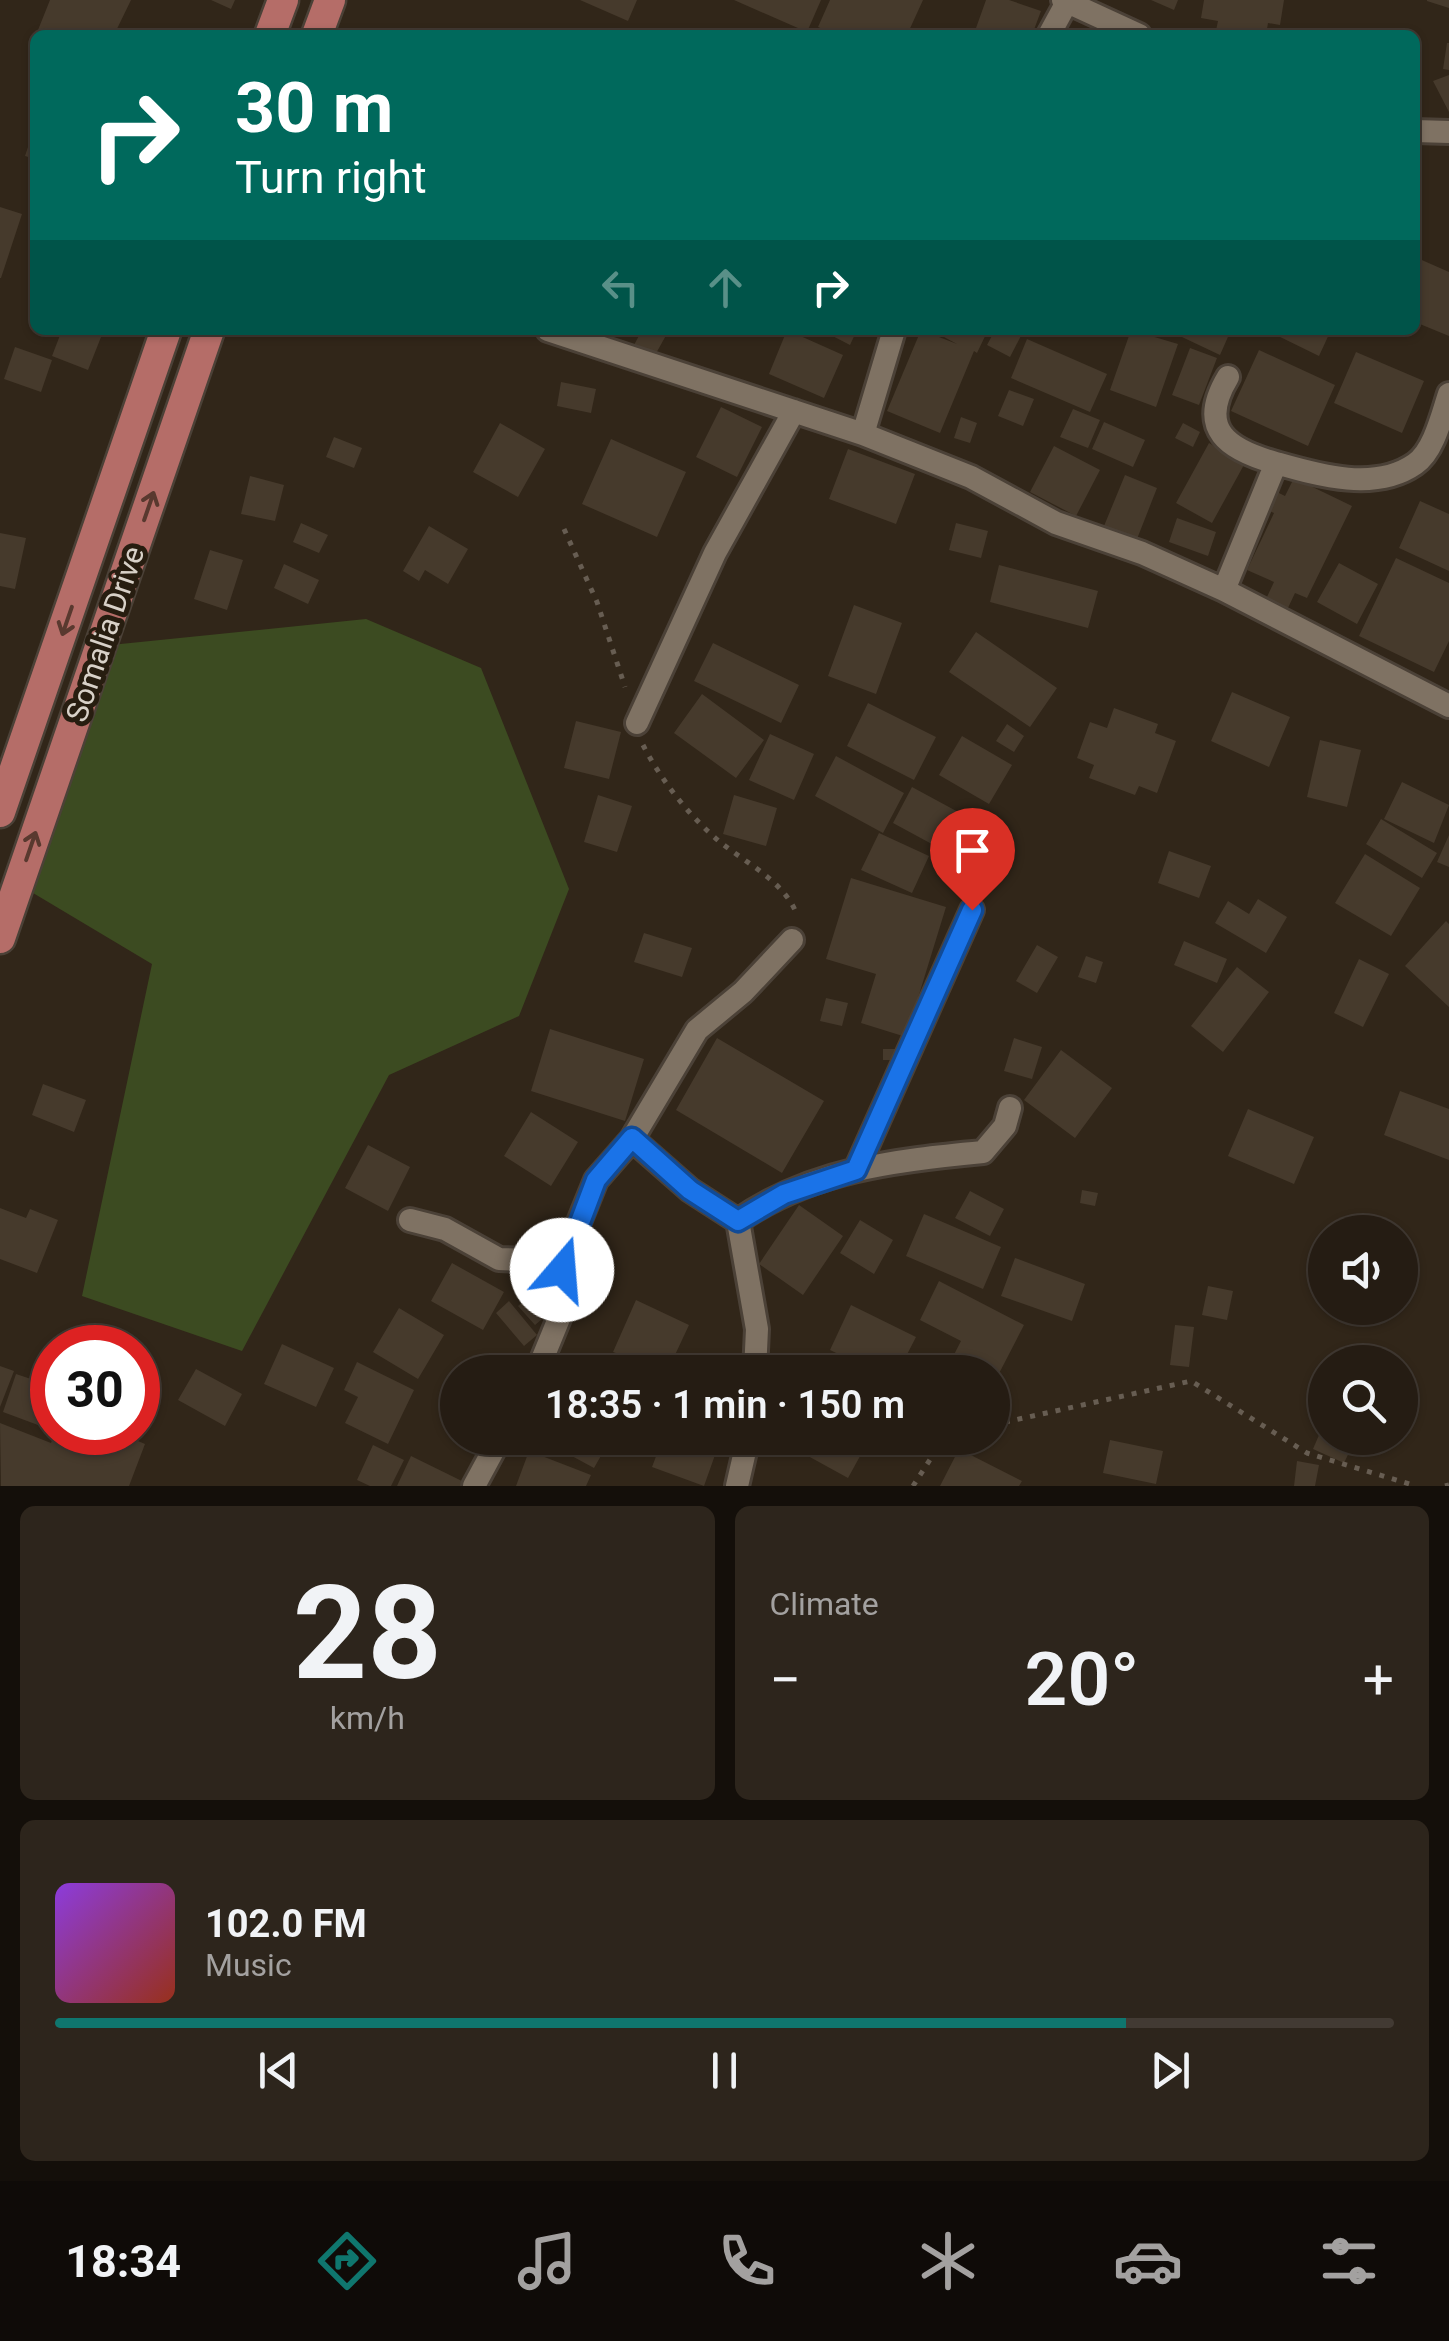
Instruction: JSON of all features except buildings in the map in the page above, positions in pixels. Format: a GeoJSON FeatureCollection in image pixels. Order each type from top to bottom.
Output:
{"type":"FeatureCollection","features":[{"type":"Feature","properties":{"kind":"main road"},"geometry":{"type":"LineString","coordinates":[[272,30],[283,0]]}},
{"type":"Feature","properties":{"kind":"main road"},"geometry":{"type":"LineString","coordinates":[[319,30],[330,0]]}},
{"type":"Feature","properties":{"kind":"main road","name":"Somalia Drive"},"geometry":{"type":"LineString","coordinates":[[0,812],[164,335]]}},
{"type":"Feature","properties":{"kind":"main road","name":"Somalia Drive"},"geometry":{"type":"LineString","coordinates":[[0,938],[207,335]]}},
{"type":"Feature","properties":{"kind":"street"},"geometry":{"type":"LineString","coordinates":[[1052,30],[1065,1],[1128,30]]}},
{"type":"Feature","properties":{"kind":"street"},"geometry":{"type":"LineString","coordinates":[[1420,131],[1449,132]]}},
{"type":"Feature","properties":{"kind":"street"},"geometry":{"type":"LineString","coordinates":[[563,335],[863,434],[970,477],[1056,523],[1142,553],[1224,590],[1449,706]]}},
{"type":"Feature","properties":{"kind":"street"},"geometry":{"type":"LineString","coordinates":[[863,434],[893,335]]}},
{"type":"Feature","properties":{"kind":"street"},"geometry":{"type":"LineString","coordinates":[[1228,377],[1216,416],[1224,440],[1237,450],[1276,464],[1330,478],[1381,477],[1416,464],[1431,442],[1449,394]]}},
{"type":"Feature","properties":{"kind":"street"},"geometry":{"type":"LineString","coordinates":[[637,723],[715,553],[794,411]]}},
{"type":"Feature","properties":{"kind":"street"},"geometry":{"type":"LineString","coordinates":[[1224,590],[1276,464]]}},
{"type":"Feature","properties":{"kind":"street"},"geometry":{"type":"LineString","coordinates":[[856,1170],[972,910]]}},
{"type":"Feature","properties":{"kind":"street"},"geometry":{"type":"LineString","coordinates":[[544,1355],[560,1316],[562,1270],[596,1180],[632,1138],[697,1030],[743,992],[792,940]]}},
{"type":"Feature","properties":{"kind":"street"},"geometry":{"type":"LineString","coordinates":[[738,1221],[784,1194],[856,1170],[983,1152],[1006,1126],[1010,1108]]}},
{"type":"Feature","properties":{"kind":"street"},"geometry":{"type":"LineString","coordinates":[[632,1138],[690,1190],[738,1221],[757,1328],[756,1355]]}},
{"type":"Feature","properties":{"kind":"street"},"geometry":{"type":"LineString","coordinates":[[410,1220],[445,1229],[499,1259],[528,1260],[571,1242]]}},
{"type":"Feature","properties":{"kind":"street"},"geometry":{"type":"LineString","coordinates":[[474,1486],[491,1455]]}},
{"type":"Feature","properties":{"kind":"street"},"geometry":{"type":"LineString","coordinates":[[737,1486],[744,1455]]}},
{"type":"Feature","properties":{"kind":"path"},"geometry":{"type":"LineString","coordinates":[[564,528],[597,602],[656,771],[704,828],[791,898],[800,924],[792,940]]}},
{"type":"Feature","properties":{"kind":"path"},"geometry":{"type":"LineString","coordinates":[[1010,1422],[1191,1381],[1307,1452],[1416,1486]]}},
{"type":"Feature","properties":{"kind":"path"},"geometry":{"type":"LineString","coordinates":[[913,1486],[933,1455]]}},
{"type":"Feature","properties":{"kind":"green space"},"geometry":{"type":"Polygon","coordinates":[[[366,619],[481,668],[569,889],[519,1016],[389,1075],[242,1351],[82,1296],[152,964],[18,884],[101,646],[366,619]]]}},
{"type":"Feature","properties":{"kind":"route"},"geometry":{"type":"LineString","coordinates":[[562,1270],[596,1180],[632,1138],[690,1190],[738,1221],[784,1194],[856,1170],[972,910]]}}]}
